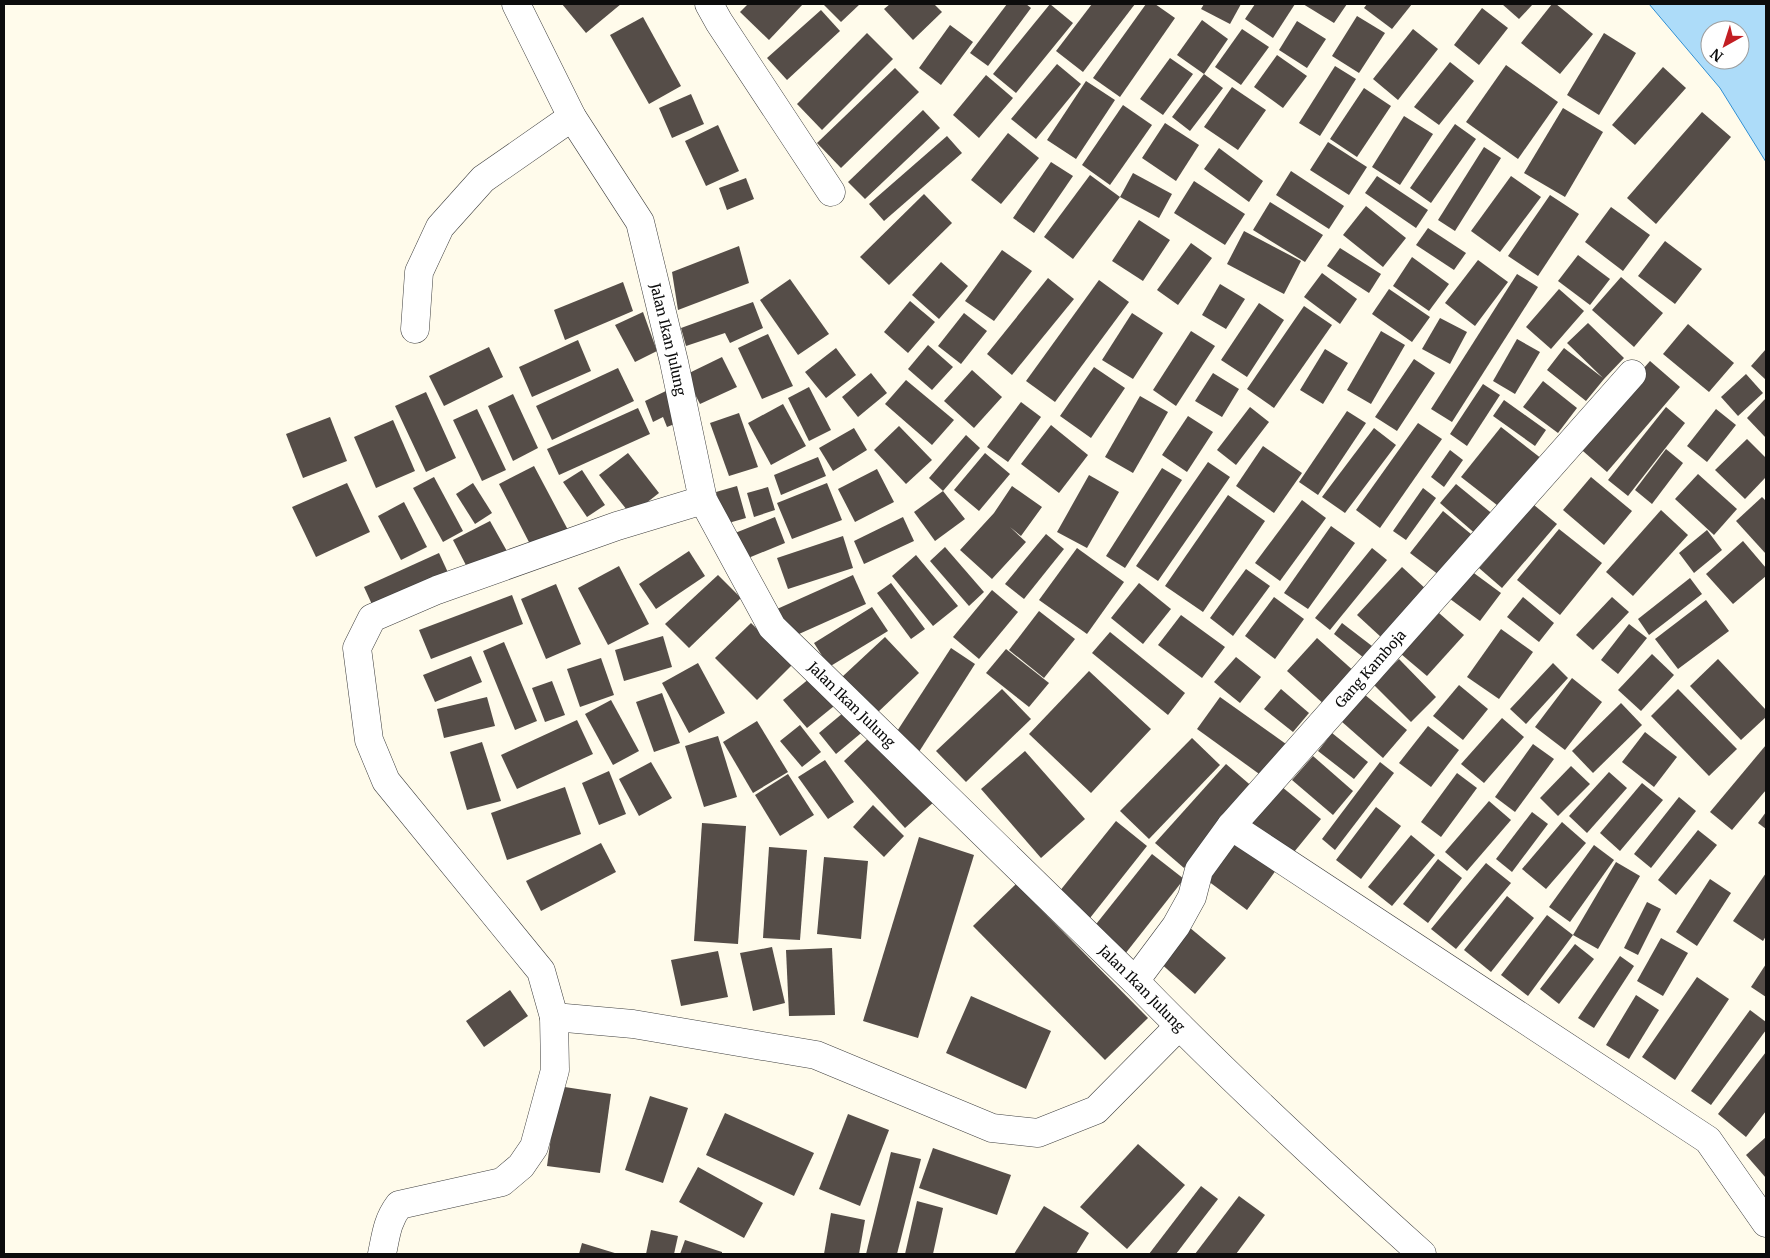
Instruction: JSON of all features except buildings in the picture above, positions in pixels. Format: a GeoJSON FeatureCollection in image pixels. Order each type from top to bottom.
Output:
{"type":"FeatureCollection","features":[{"type":"Feature","properties":{"kind":"street","name":"Jalan Ikan Julung"},"geometry":{"type":"LineString","coordinates":[[516,4],[572,117],[640,222],[674,362],[703,500],[772,627],[1179,1026],[1420,1254]]}},
{"type":"Feature","properties":{"kind":"street"},"geometry":{"type":"LineString","coordinates":[[709,4],[724,30],[831,192]]}},
{"type":"Feature","properties":{"kind":"street"},"geometry":{"type":"LineString","coordinates":[[415,329],[419,272],[440,226],[483,179],[572,117]]}},
{"type":"Feature","properties":{"kind":"street","name":"Gang Kamboja"},"geometry":{"type":"LineString","coordinates":[[1135,981],[1176,926],[1192,897],[1199,870],[1231,826],[1632,374]]}},
{"type":"Feature","properties":{"kind":"street"},"geometry":{"type":"LineString","coordinates":[[382,1254],[387,1227],[392,1215],[400,1205],[502,1182],[521,1166],[534,1147],[555,1070],[554,1017],[540,971],[386,781],[369,740],[356,648],[372,618],[437,590],[617,526],[703,500]]}},
{"type":"Feature","properties":{"kind":"street"},"geometry":{"type":"LineString","coordinates":[[1231,826],[1708,1140],[1766,1223]]}},
{"type":"Feature","properties":{"kind":"street"},"geometry":{"type":"LineString","coordinates":[[554,1017],[633,1024],[816,1056],[992,1128],[1038,1134],[1096,1110],[1179,1026]]}},
{"type":"Feature","properties":{"kind":"water"},"geometry":{"type":"Polygon","coordinates":[[[1649,4],[1766,4],[1766,162],[1720,88],[1705,70],[1750,70],[1750,20],[1700,20],[1700,64],[1649,4]]]}}]}
